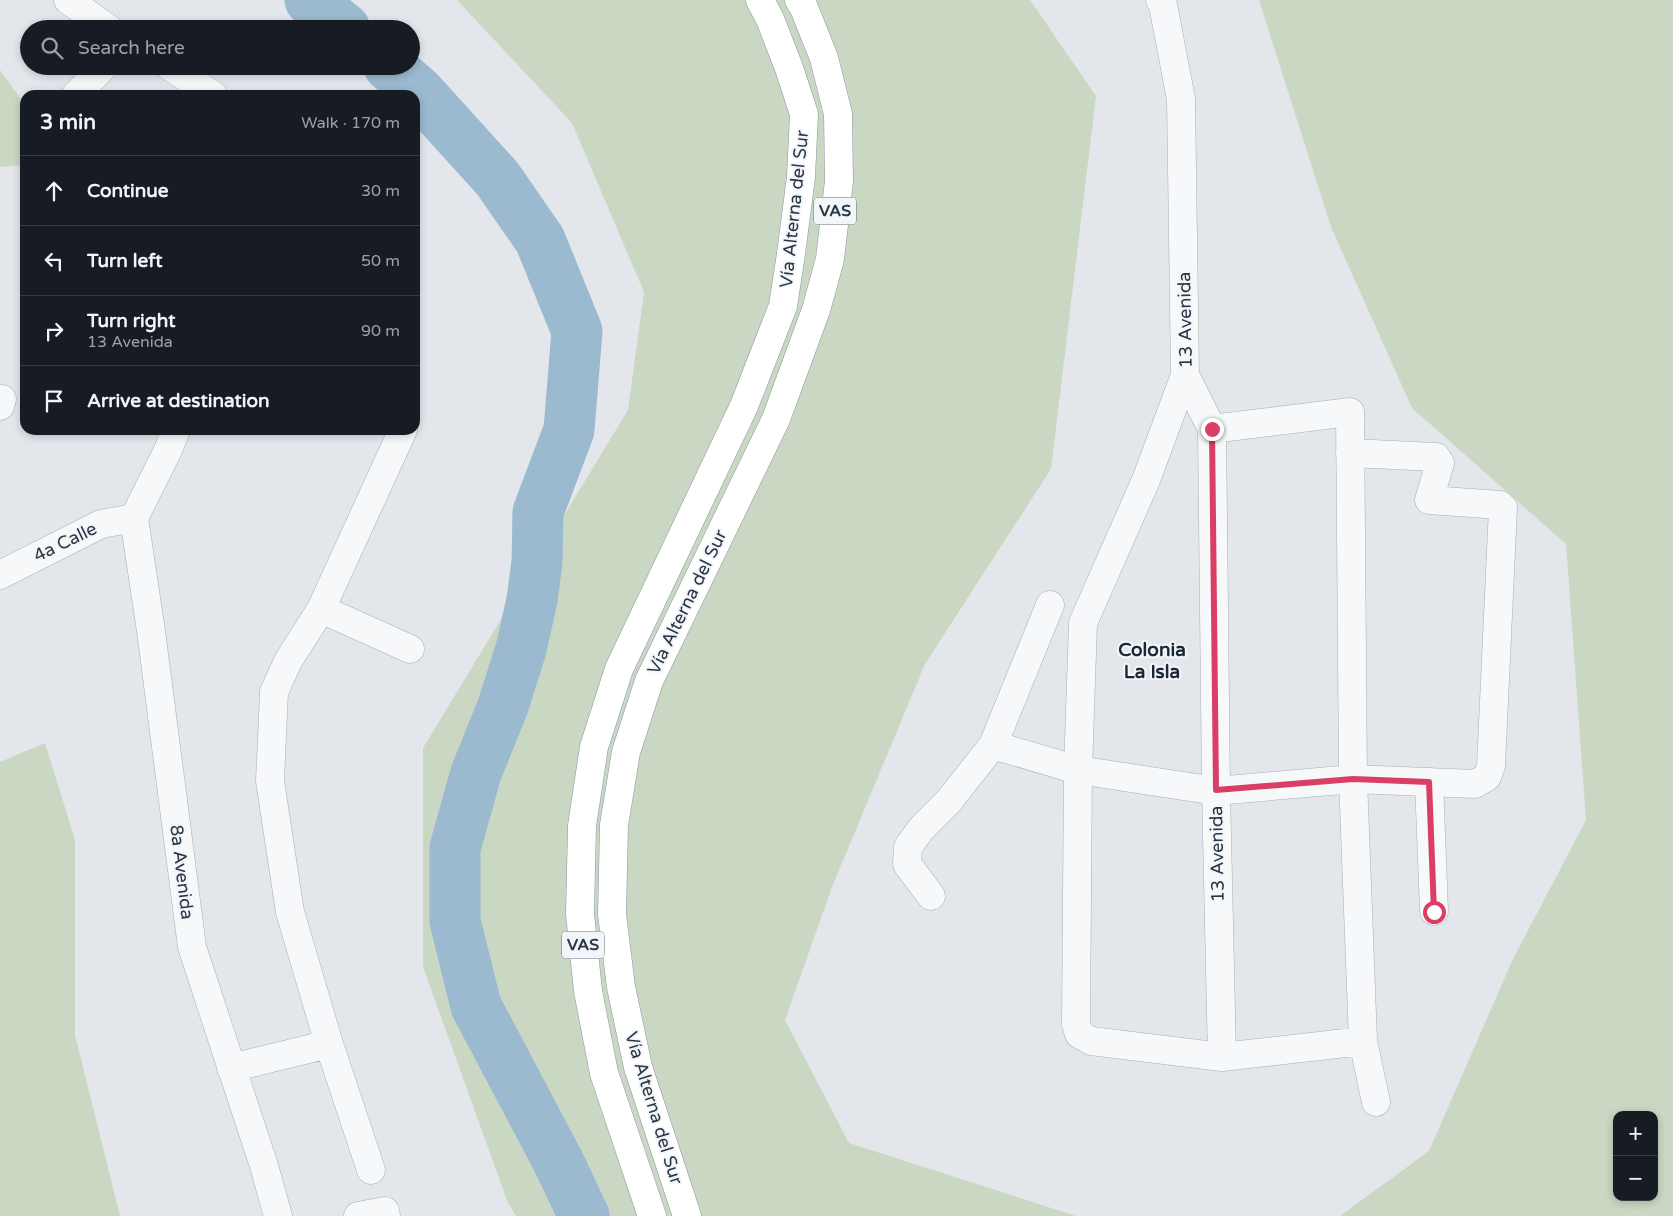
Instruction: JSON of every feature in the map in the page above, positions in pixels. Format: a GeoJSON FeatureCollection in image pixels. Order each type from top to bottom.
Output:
{"type":"FeatureCollection","features":[{"type":"Feature","properties":{"kind":"highway","name":"Vía Alterna del Sur"},"geometry":{"type":"LineString","coordinates":[[652,1216],[604,1073],[588,991],[580,914],[582,826],[594,747],[619,669],[744,406],[783,306],[801,177],[804,114],[790,68],[760,0]]}},
{"type":"Feature","properties":{"kind":"highway","name":"Vía Alterna del Sur"},"geometry":{"type":"LineString","coordinates":[[687,1216],[638,1068],[621,987],[612,914],[614,825],[626,752],[649,681],[776,419],[816,310],[830,259],[839,181],[838,114],[824,58],[799,0]]}},
{"type":"Feature","properties":{"kind":"street"},"geometry":{"type":"LineString","coordinates":[[68,0],[96,20]]}},
{"type":"Feature","properties":{"kind":"street","name":"13 Avenida"},"geometry":{"type":"LineString","coordinates":[[1160,0],[1163,6],[1181,99],[1185,375],[1212,429],[1216,790],[1222,1057]]}},
{"type":"Feature","properties":{"kind":"street"},"geometry":{"type":"LineString","coordinates":[[81,90],[95,75]]}},
{"type":"Feature","properties":{"kind":"street"},"geometry":{"type":"LineString","coordinates":[[183,75],[205,90]]}},
{"type":"Feature","properties":{"kind":"street"},"geometry":{"type":"LineString","coordinates":[[1185,375],[1146,480],[1083,623],[1078,770],[1076,1024],[1079,1034],[1091,1041],[1222,1057],[1363,1041]]}},
{"type":"Feature","properties":{"kind":"street"},"geometry":{"type":"LineString","coordinates":[[1212,429],[1350,412],[1353,779],[1363,1041],[1376,1102]]}},
{"type":"Feature","properties":{"kind":"street"},"geometry":{"type":"LineString","coordinates":[[134,518],[174,435]]}},
{"type":"Feature","properties":{"kind":"street"},"geometry":{"type":"LineString","coordinates":[[370,1170],[329,1044],[290,912],[270,781],[274,692],[288,661],[321,609],[400,435]]}},
{"type":"Feature","properties":{"kind":"street"},"geometry":{"type":"LineString","coordinates":[[993,745],[1078,770],[1216,790],[1353,779],[1475,784],[1487,777],[1491,766],[1503,508],[1500,505],[1430,500],[1440,463],[1436,457],[1350,453]]}},
{"type":"Feature","properties":{"kind":"street","name":"4a Calle"},"geometry":{"type":"LineString","coordinates":[[0,575],[101,524],[134,518]]}},
{"type":"Feature","properties":{"kind":"street","name":"8a Avenida"},"geometry":{"type":"LineString","coordinates":[[134,518],[151,631],[192,946],[264,1166],[278,1216]]}},
{"type":"Feature","properties":{"kind":"street"},"geometry":{"type":"LineString","coordinates":[[931,896],[907,864],[908,846],[921,829],[948,802],[993,745],[1050,605]]}},
{"type":"Feature","properties":{"kind":"street"},"geometry":{"type":"LineString","coordinates":[[321,609],[410,649]]}},
{"type":"Feature","properties":{"kind":"street"},"geometry":{"type":"LineString","coordinates":[[1429,782],[1434,912]]}},
{"type":"Feature","properties":{"kind":"street"},"geometry":{"type":"LineString","coordinates":[[231,1068],[329,1044]]}},
{"type":"Feature","properties":{"kind":"street"},"geometry":{"type":"LineString","coordinates":[[358,1216],[385,1211],[386,1216]]}},
{"type":"Feature","properties":{"kind":"green space"},"geometry":{"type":"Polygon","coordinates":[[[457,0],[1030,0],[1096,96],[1051,469],[925,664],[832,887],[785,1020],[849,1143],[1076,1216],[516,1216],[508,1203],[423,967],[423,748],[628,410],[644,292],[572,123],[457,0]]]}},
{"type":"Feature","properties":{"kind":"green space"},"geometry":{"type":"Polygon","coordinates":[[[1259,0],[1673,0],[1673,1216],[1340,1216],[1429,1151],[1513,959],[1586,820],[1566,544],[1412,408],[1331,227],[1259,0]]]}},
{"type":"Feature","properties":{"kind":"green space"},"geometry":{"type":"Polygon","coordinates":[[[0,70],[20,98],[20,165],[0,167],[0,70]]]}},
{"type":"Feature","properties":{"kind":"green space"},"geometry":{"type":"Polygon","coordinates":[[[45,743],[75,840],[75,1035],[120,1216],[0,1216],[0,762],[45,743]]]}},
{"type":"Feature","properties":{"kind":"waterway"},"geometry":{"type":"LineString","coordinates":[[310,0],[334,20]]}},
{"type":"Feature","properties":{"kind":"waterway"},"geometry":{"type":"LineString","coordinates":[[399,75],[417,90]]}},
{"type":"Feature","properties":{"kind":"waterway"},"geometry":{"type":"LineString","coordinates":[[420,93],[497,178],[540,240],[577,331],[569,430],[538,512],[537,562],[532,600],[521,649],[503,706],[476,773],[455,848],[455,921],[476,1006],[559,1163],[584,1216]]}},
{"type":"Feature","properties":{"kind":"district","name":"Colonia La Isla"},"geometry":{"type":"Point","coordinates":[1152,661]}},
{"type":"Feature","properties":{"kind":"route"},"geometry":{"type":"LineString","coordinates":[[1212,429],[1216,790],[1353,779],[1429,782],[1434,912]]}}]}
